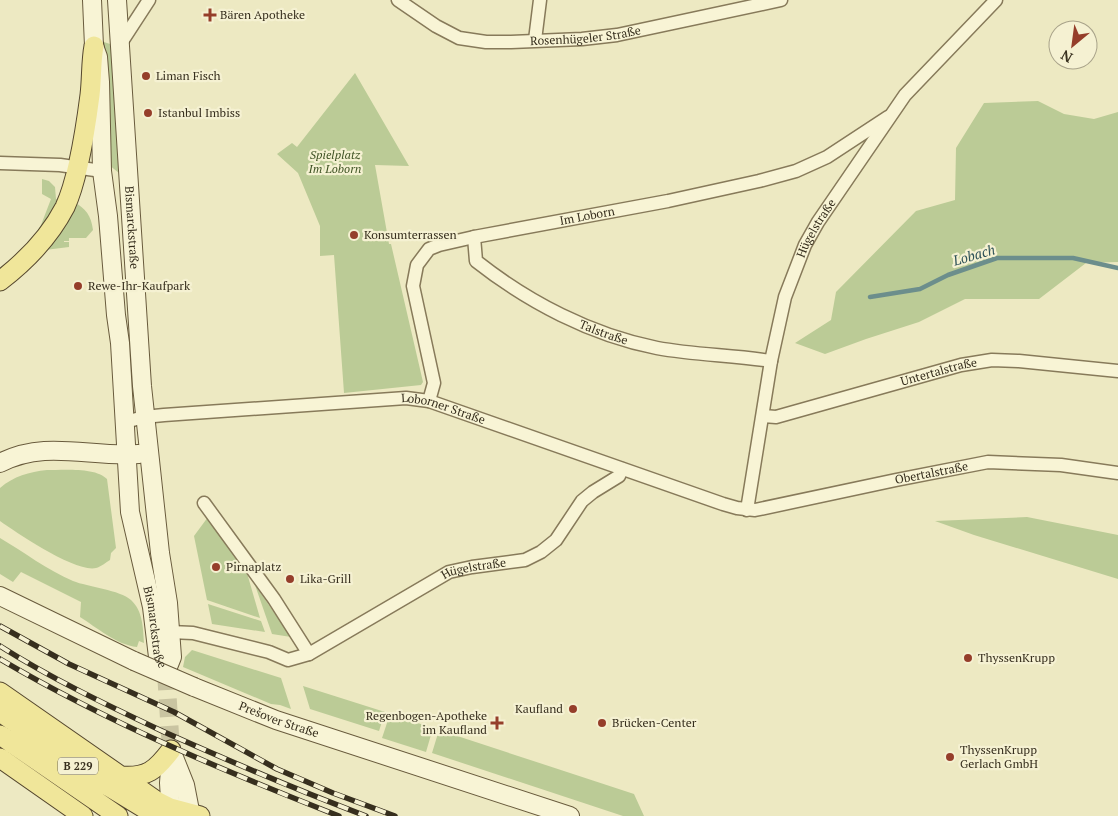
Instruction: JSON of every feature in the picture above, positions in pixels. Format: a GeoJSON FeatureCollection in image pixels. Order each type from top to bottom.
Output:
{"type":"FeatureCollection","features":[{"type":"Feature","properties":{"kind":"main road","name":"Bismarckstraße"},"geometry":{"type":"LineString","coordinates":[[92,0],[94,46],[98,56],[102,171],[120,343],[130,512],[152,607],[158,657],[166,672],[172,657],[144,417],[118,0]]}},
{"type":"Feature","properties":{"kind":"main road"},"geometry":{"type":"LineString","coordinates":[[0,281],[22,264],[52,227],[65,205],[77,166],[88,107],[91,89],[91,60],[94,46]]}},
{"type":"Feature","properties":{"kind":"main road"},"geometry":{"type":"LineString","coordinates":[[102,171],[116,180],[121,212],[131,231]]}},
{"type":"Feature","properties":{"kind":"main road"},"geometry":{"type":"LineString","coordinates":[[0,463],[24,453],[48,450],[105,455],[149,453]]}},
{"type":"Feature","properties":{"kind":"main road","name":"Prešover Straße"},"geometry":{"type":"LineString","coordinates":[[0,596],[134,661],[276,720],[570,816]]}},
{"type":"Feature","properties":{"kind":"main road","name":"B 229"},"geometry":{"type":"LineString","coordinates":[[0,692],[158,802],[166,813]]}},
{"type":"Feature","properties":{"kind":"main road","name":"B 229"},"geometry":{"type":"LineString","coordinates":[[0,712],[106,785],[166,813],[194,815]]}},
{"type":"Feature","properties":{"kind":"main road","name":"B 229"},"geometry":{"type":"LineString","coordinates":[[0,735],[118,816]]}},
{"type":"Feature","properties":{"kind":"main road"},"geometry":{"type":"LineString","coordinates":[[121,776],[139,776],[149,773],[162,763],[172,750]]}},
{"type":"Feature","properties":{"kind":"main road"},"geometry":{"type":"LineString","coordinates":[[166,813],[172,750]]}},
{"type":"Feature","properties":{"kind":"main road"},"geometry":{"type":"LineString","coordinates":[[172,750],[194,815]]}},
{"type":"Feature","properties":{"kind":"main road"},"geometry":{"type":"LineString","coordinates":[[0,758],[83,816]]}},
{"type":"Feature","properties":{"kind":"main road"},"geometry":{"type":"LineString","coordinates":[[0,771],[65,816]]}},
{"type":"Feature","properties":{"kind":"street"},"geometry":{"type":"LineString","coordinates":[[121,43],[132,23],[149,0]]}},
{"type":"Feature","properties":{"kind":"street","name":"Rosenhügeler Straße"},"geometry":{"type":"LineString","coordinates":[[398,0],[436,26],[459,38],[486,42],[617,35],[735,5],[781,0]]}},
{"type":"Feature","properties":{"kind":"street"},"geometry":{"type":"LineString","coordinates":[[535,40],[540,0]]}},
{"type":"Feature","properties":{"kind":"street","name":"Hügelstraße"},"geometry":{"type":"LineString","coordinates":[[747,510],[771,361],[785,297],[805,245],[818,222],[888,117],[905,95],[996,0]]}},
{"type":"Feature","properties":{"kind":"street","name":"Im Loborn"},"geometry":{"type":"LineString","coordinates":[[429,401],[434,383],[413,286],[417,265],[429,249],[474,237],[726,190],[759,181],[796,170],[827,157],[888,117]]}},
{"type":"Feature","properties":{"kind":"street"},"geometry":{"type":"LineString","coordinates":[[0,163],[77,166],[102,171]]}},
{"type":"Feature","properties":{"kind":"street","name":"Talstraße"},"geometry":{"type":"LineString","coordinates":[[474,237],[476,261],[487,270],[555,312],[588,327],[630,342],[659,348],[771,361]]}},
{"type":"Feature","properties":{"kind":"street","name":"Untertalstraße"},"geometry":{"type":"LineString","coordinates":[[763,416],[776,416],[961,365],[982,361],[1019,361],[1118,371]]}},
{"type":"Feature","properties":{"kind":"street","name":"Loborner Straße"},"geometry":{"type":"LineString","coordinates":[[125,422],[144,417],[406,398],[429,401],[622,469],[747,510]]}},
{"type":"Feature","properties":{"kind":"street","name":"Obertalstraße"},"geometry":{"type":"LineString","coordinates":[[747,510],[755,510],[988,462],[1061,465],[1118,473]]}},
{"type":"Feature","properties":{"kind":"street","name":"Hügelstraße"},"geometry":{"type":"LineString","coordinates":[[309,654],[449,572],[524,560],[541,552],[556,540],[582,501],[619,476],[622,469]]}},
{"type":"Feature","properties":{"kind":"street"},"geometry":{"type":"LineString","coordinates":[[170,632],[193,633],[269,652],[288,660],[309,654],[274,599],[204,504]]}},
{"type":"Feature","properties":{"kind":"green space"},"geometry":{"type":"Polygon","coordinates":[[[101,41],[113,45],[121,172],[119,173],[109,165],[101,41]]]}},
{"type":"Feature","properties":{"kind":"green space","name":"Spielplatz Im Loborn"},"geometry":{"type":"Polygon","coordinates":[[[355,73],[409,166],[375,165],[389,244],[391,244],[423,382],[421,385],[344,393],[334,255],[320,256],[320,226],[298,173],[277,154],[292,143],[297,147],[355,73]]]}},
{"type":"Feature","properties":{"kind":"green space"},"geometry":{"type":"Polygon","coordinates":[[[1038,101],[1064,114],[1094,119],[1118,112],[1118,262],[1086,263],[1039,299],[965,299],[919,322],[825,354],[795,343],[831,320],[836,292],[916,211],[955,200],[956,148],[984,103],[1038,101]]]}},
{"type":"Feature","properties":{"kind":"green space"},"geometry":{"type":"Polygon","coordinates":[[[42,179],[49,181],[55,187],[56,199],[61,201],[36,238],[34,236],[41,225],[51,199],[42,194],[42,179]]]}},
{"type":"Feature","properties":{"kind":"green space"},"geometry":{"type":"Polygon","coordinates":[[[74,202],[87,213],[93,230],[86,238],[69,238],[69,241],[64,241],[69,242],[69,247],[45,250],[74,202]]]}},
{"type":"Feature","properties":{"kind":"green space"},"geometry":{"type":"Polygon","coordinates":[[[47,470],[87,471],[102,475],[107,479],[116,548],[111,553],[110,560],[100,567],[87,568],[61,558],[0,521],[0,488],[22,475],[47,470]]]}},
{"type":"Feature","properties":{"kind":"green space"},"geometry":{"type":"Polygon","coordinates":[[[208,517],[247,573],[260,618],[207,600],[194,536],[208,517]]]}},
{"type":"Feature","properties":{"kind":"green space"},"geometry":{"type":"Polygon","coordinates":[[[1027,517],[1118,535],[1118,579],[974,535],[935,521],[1027,517]]]}},
{"type":"Feature","properties":{"kind":"green space"},"geometry":{"type":"Polygon","coordinates":[[[0,538],[63,577],[119,594],[131,600],[140,614],[144,643],[139,641],[137,647],[129,646],[107,635],[80,617],[81,602],[21,572],[13,582],[0,574],[0,538]]]}},
{"type":"Feature","properties":{"kind":"green space"},"geometry":{"type":"Polygon","coordinates":[[[255,585],[291,637],[272,634],[255,585]]]}},
{"type":"Feature","properties":{"kind":"green space"},"geometry":{"type":"Polygon","coordinates":[[[208,604],[261,621],[265,632],[212,624],[208,604]]]}},
{"type":"Feature","properties":{"kind":"green space"},"geometry":{"type":"Polygon","coordinates":[[[192,650],[281,678],[291,709],[271,704],[183,667],[185,657],[192,650]]]}},
{"type":"Feature","properties":{"kind":"green space"},"geometry":{"type":"Polygon","coordinates":[[[303,686],[385,712],[379,731],[310,709],[303,686]]]}},
{"type":"Feature","properties":{"kind":"green space"},"geometry":{"type":"Polygon","coordinates":[[[390,714],[433,728],[426,752],[382,738],[390,714]]]}},
{"type":"Feature","properties":{"kind":"green space"},"geometry":{"type":"Polygon","coordinates":[[[439,730],[634,794],[644,816],[623,816],[432,753],[439,730]]]}},
{"type":"Feature","properties":{"kind":"waterway","name":"Lobach"},"geometry":{"type":"LineString","coordinates":[[870,297],[920,289],[948,275],[997,258],[1073,258],[1118,268]]}},
{"type":"Feature","properties":{"kind":"tunnel"},"geometry":{"type":"LineString","coordinates":[[166,672],[171,750]]}},
{"type":"Feature","properties":{"kind":"railway"},"geometry":{"type":"LineString","coordinates":[[0,626],[69,664],[174,712],[277,769],[333,793],[395,816]]}},
{"type":"Feature","properties":{"kind":"railway"},"geometry":{"type":"LineString","coordinates":[[0,646],[60,681],[162,731],[263,775],[366,816]]}},
{"type":"Feature","properties":{"kind":"railway"},"geometry":{"type":"LineString","coordinates":[[0,659],[82,704],[166,744],[339,816]]}},
{"type":"Feature","properties":{"kind":"place","name":"Bären Apotheke"},"geometry":{"type":"Point","coordinates":[210,15]}},
{"type":"Feature","properties":{"kind":"place","name":"Liman Fisch"},"geometry":{"type":"Point","coordinates":[146,76]}},
{"type":"Feature","properties":{"kind":"place","name":"Istanbul Imbiss"},"geometry":{"type":"Point","coordinates":[148,113]}},
{"type":"Feature","properties":{"kind":"place","name":"Konsumterrassen"},"geometry":{"type":"Point","coordinates":[354,235]}},
{"type":"Feature","properties":{"kind":"place","name":"Rewe-Ihr-Kaufpark"},"geometry":{"type":"Point","coordinates":[78,286]}},
{"type":"Feature","properties":{"kind":"place","name":"Pirnaplatz"},"geometry":{"type":"Point","coordinates":[216,567]}},
{"type":"Feature","properties":{"kind":"place","name":"Lika-Grill"},"geometry":{"type":"Point","coordinates":[290,579]}},
{"type":"Feature","properties":{"kind":"place","name":"ThyssenKrupp"},"geometry":{"type":"Point","coordinates":[968,658]}},
{"type":"Feature","properties":{"kind":"place","name":"Kaufland"},"geometry":{"type":"Point","coordinates":[573,709]}},
{"type":"Feature","properties":{"kind":"place","name":"Regenbogen-Apotheke im Kaufland"},"geometry":{"type":"Point","coordinates":[497,723]}},
{"type":"Feature","properties":{"kind":"place","name":"Brücken-Center"},"geometry":{"type":"Point","coordinates":[602,723]}},
{"type":"Feature","properties":{"kind":"place","name":"ThyssenKrupp Gerlach GmbH"},"geometry":{"type":"Point","coordinates":[950,757]}}]}
